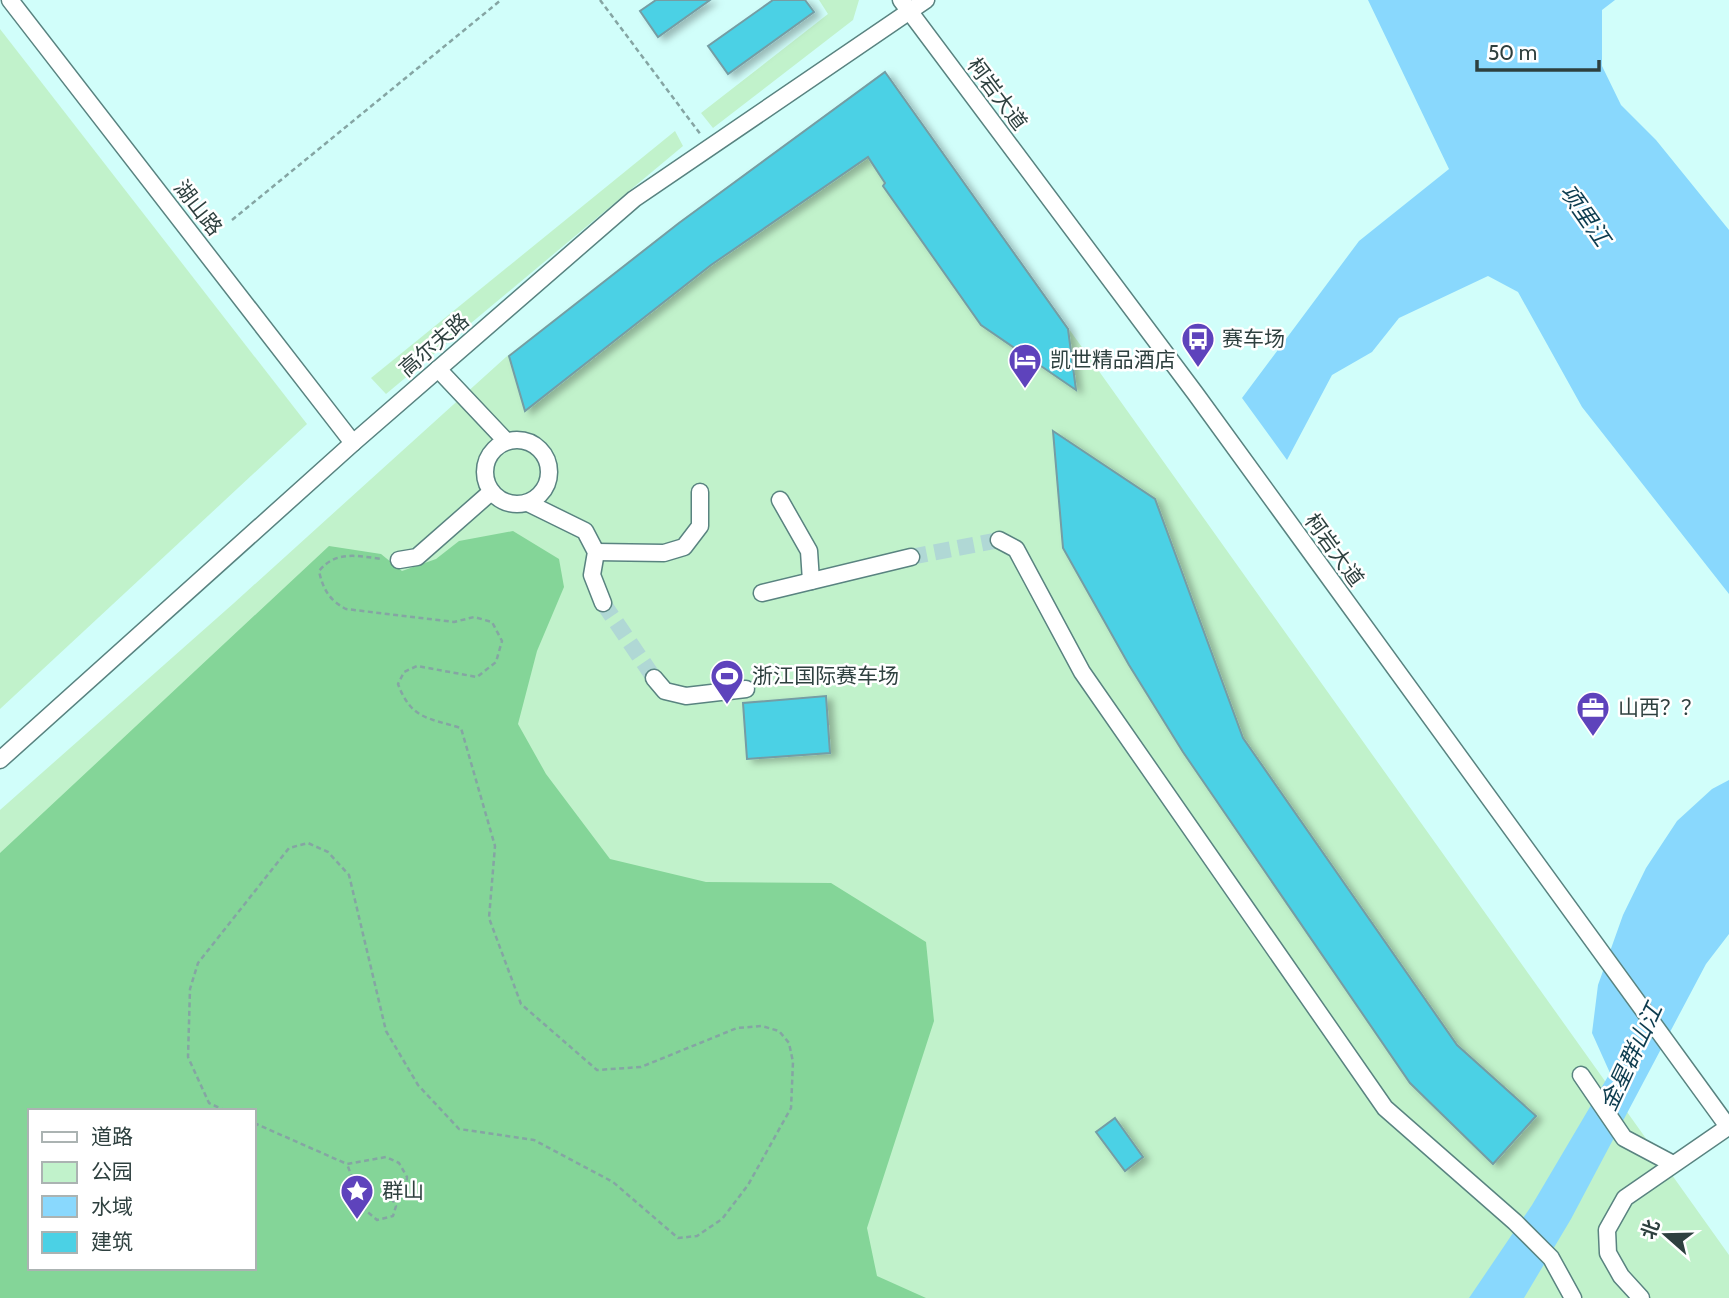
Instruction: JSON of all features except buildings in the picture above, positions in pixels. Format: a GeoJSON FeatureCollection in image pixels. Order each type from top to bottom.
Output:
{"type":"FeatureCollection","features":[{"type":"Feature","properties":{"kind":"street","name":"湖山路"},"geometry":{"type":"LineString","coordinates":[[10,0],[354,443]]}},
{"type":"Feature","properties":{"kind":"street","name":"高尔夫路"},"geometry":{"type":"LineString","coordinates":[[0,760],[354,443],[634,199],[905,6],[926,0]]}},
{"type":"Feature","properties":{"kind":"street","name":"柯岩大道"},"geometry":{"type":"LineString","coordinates":[[905,6],[1195,393],[1729,1128]]}},
{"type":"Feature","properties":{"kind":"street"},"geometry":{"type":"LineString","coordinates":[[438,369],[506,441]]}},
{"type":"Feature","properties":{"kind":"street"},"geometry":{"type":"LineString","coordinates":[[528,503],[544,491],[550,471],[547,461],[543,452],[527,440],[506,441],[490,453],[484,472],[491,492],[508,503],[528,503],[585,531],[596,552],[592,575],[603,603]]}},
{"type":"Feature","properties":{"kind":"street"},"geometry":{"type":"LineString","coordinates":[[399,560],[417,557],[491,492]]}},
{"type":"Feature","properties":{"kind":"street"},"geometry":{"type":"LineString","coordinates":[[596,552],[664,554],[684,547],[700,526],[701,492]]}},
{"type":"Feature","properties":{"kind":"street"},"geometry":{"type":"LineString","coordinates":[[780,500],[809,551],[811,581]]}},
{"type":"Feature","properties":{"kind":"street"},"geometry":{"type":"LineString","coordinates":[[999,540],[1016,549],[1082,672],[1385,1108],[1516,1222],[1552,1258],[1573,1298]]}},
{"type":"Feature","properties":{"kind":"street"},"geometry":{"type":"LineString","coordinates":[[762,593],[911,557]]}},
{"type":"Feature","properties":{"kind":"street"},"geometry":{"type":"LineString","coordinates":[[654,678],[665,691],[686,696],[746,690]]}},
{"type":"Feature","properties":{"kind":"street"},"geometry":{"type":"LineString","coordinates":[[1581,1075],[1624,1138],[1673,1164]]}},
{"type":"Feature","properties":{"kind":"street"},"geometry":{"type":"LineString","coordinates":[[1641,1298],[1621,1276],[1608,1253],[1607,1230],[1625,1198],[1729,1128]]}},
{"type":"Feature","properties":{"kind":"path"},"geometry":{"type":"LineString","coordinates":[[232,220],[501,0]]}},
{"type":"Feature","properties":{"kind":"path"},"geometry":{"type":"LineString","coordinates":[[600,0],[710,147]]}},
{"type":"Feature","properties":{"kind":"path"},"geometry":{"type":"LineString","coordinates":[[222,1109],[209,1103],[188,1057],[190,989],[198,963],[289,848],[308,843],[328,852],[349,875],[386,1031],[418,1085],[459,1129],[534,1140],[613,1182],[678,1238],[697,1236],[722,1219],[748,1185],[791,1108],[793,1062],[789,1043],[779,1031],[762,1026],[737,1028],[641,1067],[597,1070],[521,1004],[489,918],[495,846],[461,728],[422,716],[405,703],[398,684],[404,672],[417,666],[477,677],[496,662],[502,641],[492,622],[474,617],[454,622],[346,608],[334,602],[322,587],[319,571],[328,560],[345,555],[399,560]]}},
{"type":"Feature","properties":{"kind":"path"},"geometry":{"type":"LineString","coordinates":[[256,1124],[347,1164],[386,1157],[399,1163],[407,1177],[407,1188],[398,1190],[384,1185],[396,1206],[393,1216],[377,1220],[365,1209],[347,1164]]}},
{"type":"Feature","properties":{"kind":"green space"},"geometry":{"type":"Polygon","coordinates":[[[819,0],[859,0],[853,20],[713,128],[701,113],[828,14],[819,0]]]}},
{"type":"Feature","properties":{"kind":"green space"},"geometry":{"type":"Polygon","coordinates":[[[0,29],[307,424],[0,709],[0,29]]]}},
{"type":"Feature","properties":{"kind":"green space","name":"浙江国际赛车场"},"geometry":{"type":"Polygon","coordinates":[[[885,71],[1729,1255],[1729,1298],[0,1298],[0,810],[506,357],[679,222],[885,71]]]}},
{"type":"Feature","properties":{"kind":"green space"},"geometry":{"type":"Polygon","coordinates":[[[675,131],[683,146],[386,394],[371,378],[675,131]]]}},
{"type":"Feature","properties":{"kind":"green space"},"geometry":{"type":"Polygon","coordinates":[[[513,531],[559,559],[564,587],[537,651],[518,724],[546,774],[610,859],[706,882],[831,883],[926,942],[934,1021],[867,1228],[877,1276],[926,1298],[0,1298],[0,853],[329,546],[381,554],[402,571],[436,559],[459,541],[513,531]]]}},
{"type":"Feature","properties":{"kind":"water","name":"项里江"},"geometry":{"type":"Polygon","coordinates":[[[1368,0],[1615,0],[1602,10],[1602,66],[1621,105],[1656,140],[1729,230],[1729,594],[1582,407],[1518,292],[1488,276],[1399,318],[1372,352],[1332,375],[1287,460],[1242,398],[1359,241],[1449,169],[1368,0]]]}},
{"type":"Feature","properties":{"kind":"water","name":"金星群山江"},"geometry":{"type":"Polygon","coordinates":[[[1729,780],[1729,934],[1706,964],[1571,1219],[1524,1298],[1469,1298],[1532,1205],[1610,1073],[1592,1033],[1598,985],[1623,915],[1646,868],[1677,821],[1712,789],[1729,780]]]}},
{"type":"Feature","properties":{"kind":"tunnel"},"geometry":{"type":"LineString","coordinates":[[911,557],[999,540]]}},
{"type":"Feature","properties":{"kind":"tunnel"},"geometry":{"type":"LineString","coordinates":[[603,603],[654,678]]}},
{"type":"Feature","properties":{"kind":"place","name":"赛车场"},"geometry":{"type":"Point","coordinates":[1198,369]}},
{"type":"Feature","properties":{"kind":"place","name":"凯世精品酒店"},"geometry":{"type":"Point","coordinates":[1025,390]}},
{"type":"Feature","properties":{"kind":"place","name":"浙江国际赛车场"},"geometry":{"type":"Point","coordinates":[727,706]}},
{"type":"Feature","properties":{"kind":"place","name":"山西？？"},"geometry":{"type":"Point","coordinates":[1593,738]}},
{"type":"Feature","properties":{"kind":"place","name":"群山"},"geometry":{"type":"Point","coordinates":[357,1221]}}]}
